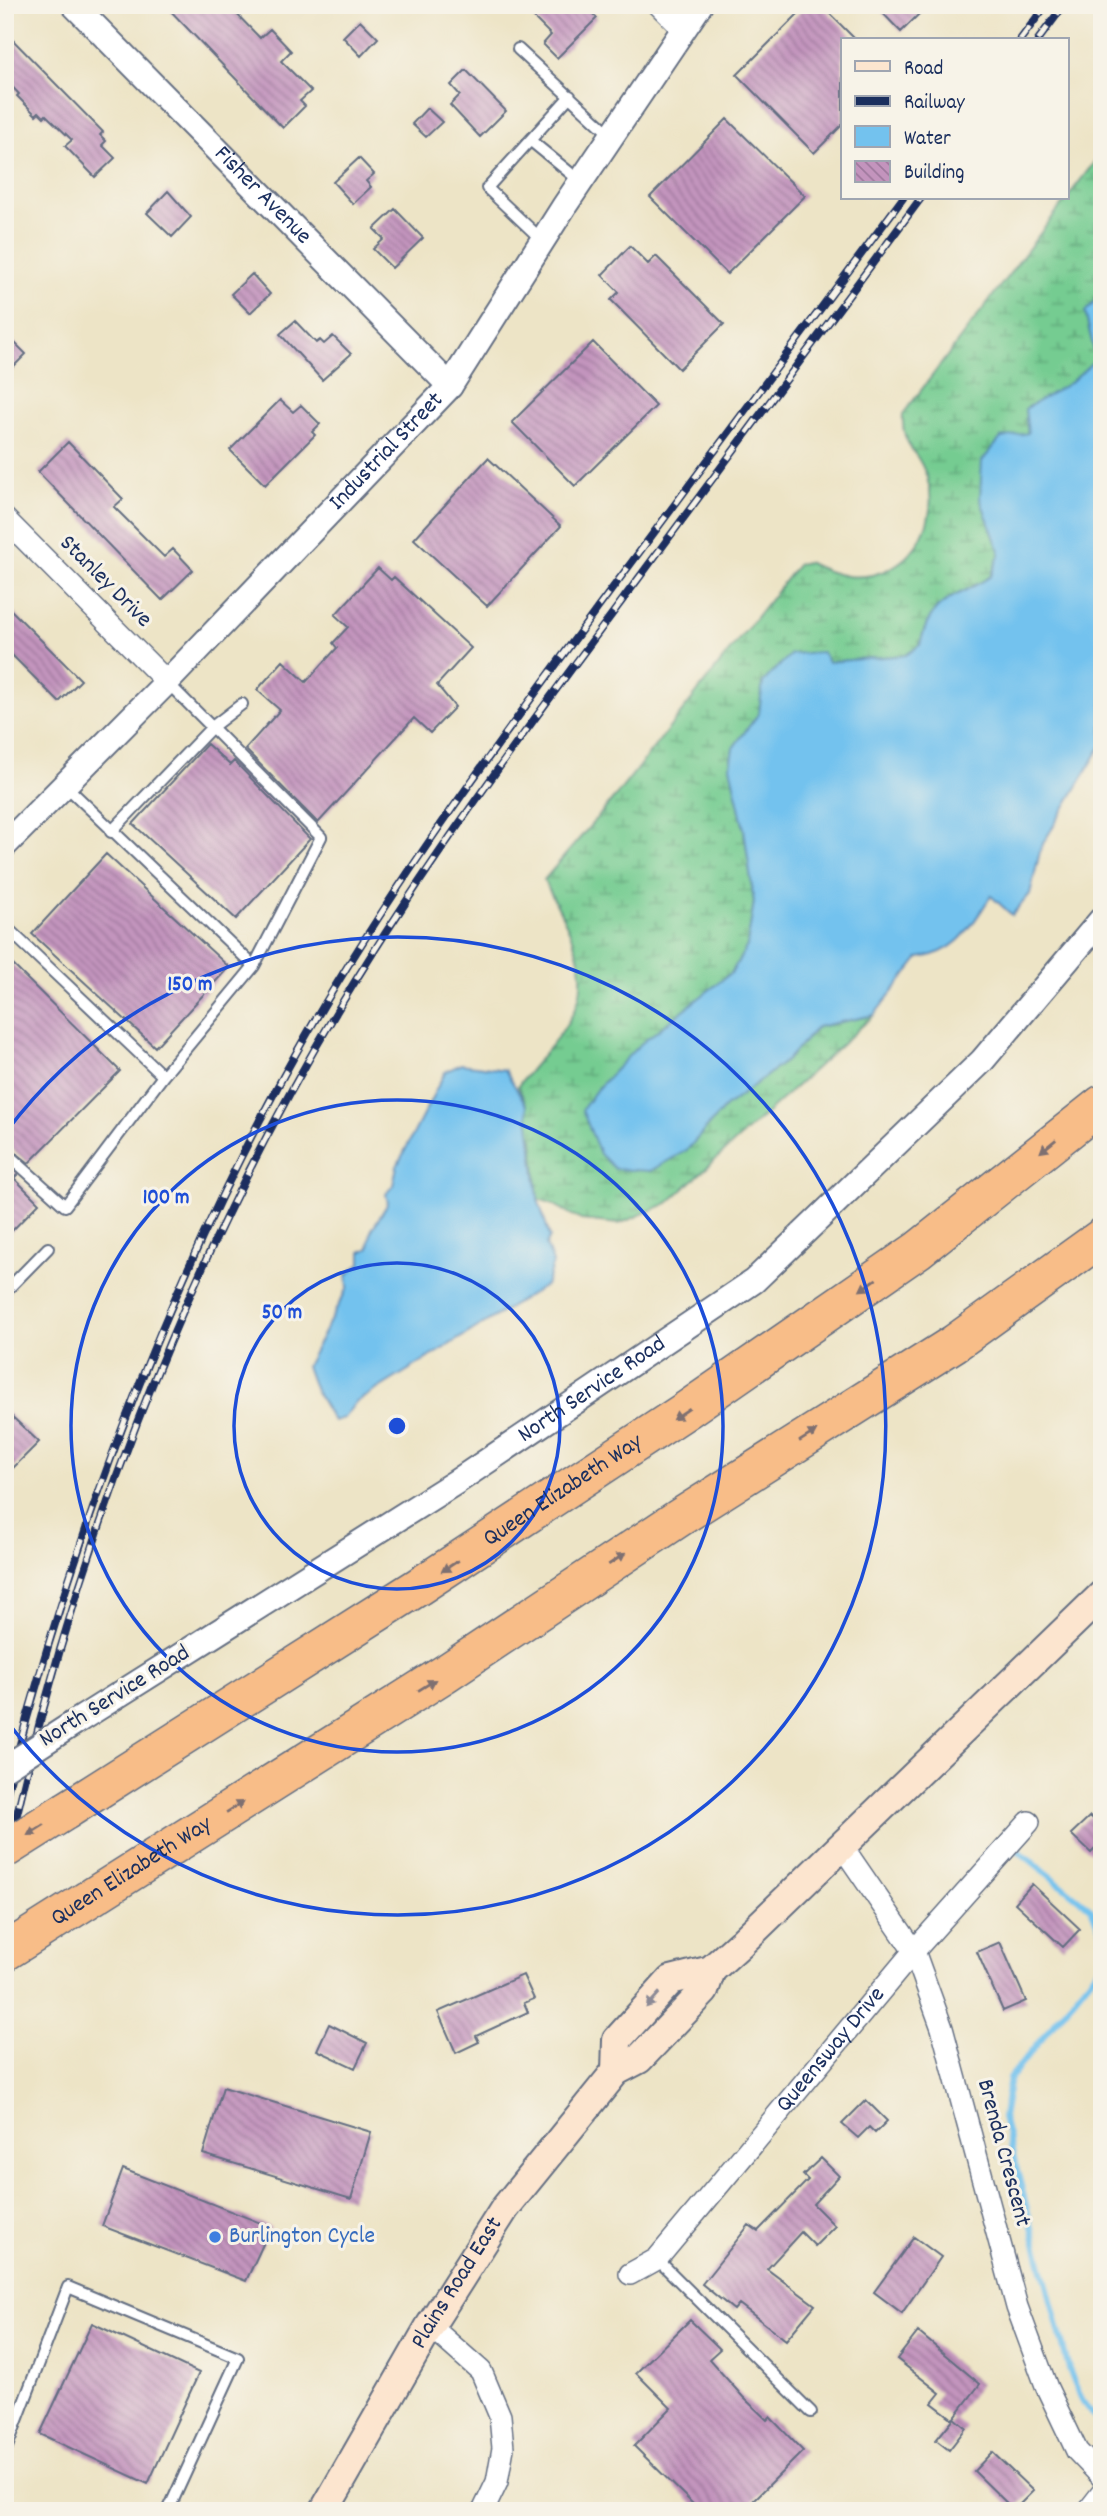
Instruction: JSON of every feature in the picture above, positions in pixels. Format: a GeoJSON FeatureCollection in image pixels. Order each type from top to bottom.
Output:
{"type":"FeatureCollection","features":[{"type":"Feature","properties":{"kind":"highway","name":"Queen Elizabeth Way"},"geometry":{"type":"LineString","coordinates":[[5,1849],[418,1587],[688,1409],[918,1250],[1102,1104]]}},
{"type":"Feature","properties":{"kind":"highway","name":"Queen Elizabeth Way"},"geometry":{"type":"LineString","coordinates":[[19,1944],[446,1673],[679,1518],[955,1343],[1102,1237]]}},
{"type":"Feature","properties":{"kind":"main road"},"geometry":{"type":"LineString","coordinates":[[842,1846],[1102,1595]]}},
{"type":"Feature","properties":{"kind":"main road","name":"Plains Road East"},"geometry":{"type":"LineString","coordinates":[[324,2511],[430,2326],[505,2208],[617,2071],[639,2059],[704,1991],[710,1970],[842,1846]]}},
{"type":"Feature","properties":{"kind":"street","name":"Fisher Avenue"},"geometry":{"type":"LineString","coordinates":[[74,5],[450,386]]}},
{"type":"Feature","properties":{"kind":"street"},"geometry":{"type":"LineString","coordinates":[[659,5],[682,29]]}},
{"type":"Feature","properties":{"kind":"street","name":"Industrial Street"},"geometry":{"type":"LineString","coordinates":[[5,845],[167,682],[450,386],[580,181],[700,5]]}},
{"type":"Feature","properties":{"kind":"street","name":"Stanley Drive"},"geometry":{"type":"LineString","coordinates":[[5,519],[167,682]]}},
{"type":"Feature","properties":{"kind":"street","name":"North Service Road"},"geometry":{"type":"LineString","coordinates":[[5,1768],[456,1482],[754,1281],[982,1062],[1102,919]]}},
{"type":"Feature","properties":{"kind":"street","name":"Queensway Drive"},"geometry":{"type":"LineString","coordinates":[[630,2274],[657,2259],[914,1951],[1029,1822]]}},
{"type":"Feature","properties":{"kind":"street","name":"Brenda Crescent"},"geometry":{"type":"LineString","coordinates":[[842,1846],[914,1951],[942,2028],[1017,2307],[1047,2388],[1077,2451],[1102,2477]]}},
{"type":"Feature","properties":{"kind":"street"},"geometry":{"type":"LineString","coordinates":[[430,2326],[481,2371],[500,2416],[503,2448],[497,2482],[483,2511]]}},
{"type":"Feature","properties":{"kind":"street"},"geometry":{"type":"LineString","coordinates":[[1088,2511],[1102,2493]]}},
{"type":"Feature","properties":{"kind":"lane"},"geometry":{"type":"LineString","coordinates":[[518,49],[611,135]]}},
{"type":"Feature","properties":{"kind":"lane"},"geometry":{"type":"LineString","coordinates":[[542,240],[487,188],[570,96]]}},
{"type":"Feature","properties":{"kind":"lane"},"geometry":{"type":"LineString","coordinates":[[531,141],[580,181]]}},
{"type":"Feature","properties":{"kind":"lane"},"geometry":{"type":"LineString","coordinates":[[5,1152],[65,1206],[163,1076],[254,966],[321,837],[167,682]]}},
{"type":"Feature","properties":{"kind":"lane"},"geometry":{"type":"LineString","coordinates":[[111,832],[212,727],[242,704]]}},
{"type":"Feature","properties":{"kind":"lane"},"geometry":{"type":"LineString","coordinates":[[65,785],[111,832],[254,966]]}},
{"type":"Feature","properties":{"kind":"lane"},"geometry":{"type":"LineString","coordinates":[[5,926],[163,1076]]}},
{"type":"Feature","properties":{"kind":"lane"},"geometry":{"type":"LineString","coordinates":[[5,1293],[48,1248]]}},
{"type":"Feature","properties":{"kind":"lane"},"geometry":{"type":"LineString","coordinates":[[657,2259],[811,2412]]}},
{"type":"Feature","properties":{"kind":"lane"},"geometry":{"type":"LineString","coordinates":[[5,2452],[68,2287],[238,2358],[168,2511]]}},
{"type":"Feature","properties":{"kind":"green space"},"geometry":{"type":"Polygon","coordinates":[[[1102,152],[1102,294],[1085,312],[1096,359],[1071,382],[1025,409],[1028,433],[980,498],[1000,553],[991,576],[955,595],[938,608],[925,629],[920,645],[906,655],[827,662],[763,682],[759,713],[733,748],[730,766],[744,829],[754,902],[747,946],[732,972],[699,1000],[687,1150],[724,1108],[787,1060],[817,1027],[874,1015],[668,1203],[619,1224],[581,1220],[551,1203],[538,1199],[533,1139],[527,1128],[527,1106],[518,1086],[568,1023],[579,996],[581,979],[575,945],[544,880],[615,797],[798,564],[807,562],[847,576],[868,576],[889,569],[910,553],[929,518],[930,491],[924,468],[905,435],[903,414],[1102,152]]]}},
{"type":"Feature","properties":{"kind":"water"},"geometry":{"type":"Polygon","coordinates":[[[1102,294],[1102,745],[1041,847],[1030,894],[1012,915],[991,896],[962,937],[944,951],[919,958],[874,1015],[817,1027],[787,1060],[724,1108],[687,1150],[650,1171],[615,1169],[600,1154],[582,1110],[597,1089],[638,1046],[732,972],[747,946],[754,902],[744,829],[730,766],[733,748],[759,713],[763,682],[791,654],[822,652],[828,662],[906,655],[920,645],[925,629],[938,608],[991,576],[1000,553],[980,498],[982,461],[1001,438],[1028,433],[1025,409],[1071,382],[1096,359],[1085,312],[1102,294]]]}},
{"type":"Feature","properties":{"kind":"water"},"geometry":{"type":"Polygon","coordinates":[[[461,1064],[505,1070],[527,1106],[538,1199],[550,1237],[546,1245],[553,1263],[546,1285],[355,1403],[344,1418],[333,1421],[314,1388],[306,1366],[348,1287],[347,1275],[361,1263],[361,1252],[369,1248],[371,1231],[388,1203],[386,1194],[393,1185],[397,1166],[445,1072],[461,1064]]]}},
{"type":"Feature","properties":{"kind":"building"},"geometry":{"type":"Polygon","coordinates":[[[165,5],[228,5],[260,38],[270,29],[291,51],[281,61],[311,91],[300,101],[305,106],[283,128],[165,5]]]}},
{"type":"Feature","properties":{"kind":"building"},"geometry":{"type":"Polygon","coordinates":[[[521,5],[584,5],[597,18],[557,58],[543,44],[551,35],[521,5]]]}},
{"type":"Feature","properties":{"kind":"building"},"geometry":{"type":"Polygon","coordinates":[[[807,5],[821,5],[854,38],[841,38],[841,126],[814,153],[737,75],[807,5]]]}},
{"type":"Feature","properties":{"kind":"building"},"geometry":{"type":"Polygon","coordinates":[[[875,5],[928,5],[901,32],[875,5]]]}},
{"type":"Feature","properties":{"kind":"building"},"geometry":{"type":"Polygon","coordinates":[[[360,20],[378,38],[361,56],[343,37],[360,20]]]}},
{"type":"Feature","properties":{"kind":"building"},"geometry":{"type":"Polygon","coordinates":[[[5,32],[103,132],[100,135],[106,141],[102,145],[115,158],[95,177],[65,146],[72,140],[46,115],[44,117],[39,112],[36,115],[5,79],[5,32]]]}},
{"type":"Feature","properties":{"kind":"building"},"geometry":{"type":"Polygon","coordinates":[[[466,70],[506,111],[480,137],[450,105],[460,95],[451,85],[466,70]]]}},
{"type":"Feature","properties":{"kind":"building"},"geometry":{"type":"Polygon","coordinates":[[[427,108],[442,122],[426,137],[412,124],[427,108]]]}},
{"type":"Feature","properties":{"kind":"building"},"geometry":{"type":"Polygon","coordinates":[[[727,119],[805,196],[727,274],[650,197],[727,119]]]}},
{"type":"Feature","properties":{"kind":"building"},"geometry":{"type":"Polygon","coordinates":[[[359,158],[374,174],[366,181],[371,187],[353,204],[333,182],[359,158]]]}},
{"type":"Feature","properties":{"kind":"building"},"geometry":{"type":"Polygon","coordinates":[[[168,191],[191,217],[172,237],[147,213],[168,191]]]}},
{"type":"Feature","properties":{"kind":"building"},"geometry":{"type":"Polygon","coordinates":[[[395,209],[423,238],[392,268],[373,249],[384,239],[374,229],[395,209]]]}},
{"type":"Feature","properties":{"kind":"building"},"geometry":{"type":"Polygon","coordinates":[[[630,246],[648,264],[656,256],[724,324],[679,369],[611,300],[619,292],[602,275],[630,246]]]}},
{"type":"Feature","properties":{"kind":"building"},"geometry":{"type":"Polygon","coordinates":[[[252,274],[270,294],[250,313],[231,294],[252,274]]]}},
{"type":"Feature","properties":{"kind":"building"},"geometry":{"type":"Polygon","coordinates":[[[295,321],[316,343],[320,340],[324,344],[333,336],[351,354],[322,380],[280,334],[295,321]]]}},
{"type":"Feature","properties":{"kind":"building"},"geometry":{"type":"Polygon","coordinates":[[[5,333],[26,354],[5,375],[5,333]]]}},
{"type":"Feature","properties":{"kind":"building"},"geometry":{"type":"Polygon","coordinates":[[[593,342],[656,406],[575,486],[512,422],[593,342]]]}},
{"type":"Feature","properties":{"kind":"building"},"geometry":{"type":"Polygon","coordinates":[[[280,400],[293,412],[301,405],[320,424],[312,432],[315,435],[265,485],[230,450],[280,400]]]}},
{"type":"Feature","properties":{"kind":"building"},"geometry":{"type":"Polygon","coordinates":[[[68,442],[123,499],[114,507],[164,557],[173,549],[193,570],[162,600],[38,472],[68,442]]]}},
{"type":"Feature","properties":{"kind":"building"},"geometry":{"type":"Polygon","coordinates":[[[488,458],[561,526],[487,606],[414,539],[488,458]]]}},
{"type":"Feature","properties":{"kind":"building"},"geometry":{"type":"Polygon","coordinates":[[[378,568],[391,580],[394,577],[471,648],[437,685],[455,707],[430,733],[414,718],[318,823],[245,749],[280,710],[257,690],[283,661],[306,682],[337,648],[333,643],[348,627],[335,615],[378,568]]]}},
{"type":"Feature","properties":{"kind":"building"},"geometry":{"type":"Polygon","coordinates":[[[5,604],[81,680],[59,702],[5,648],[5,604]]]}},
{"type":"Feature","properties":{"kind":"building"},"geometry":{"type":"Polygon","coordinates":[[[207,744],[230,765],[234,761],[310,839],[236,919],[133,824],[207,744]]]}},
{"type":"Feature","properties":{"kind":"building"},"geometry":{"type":"Polygon","coordinates":[[[106,854],[229,967],[155,1047],[32,934],[106,854]]]}},
{"type":"Feature","properties":{"kind":"building"},"geometry":{"type":"Polygon","coordinates":[[[5,957],[120,1071],[29,1163],[5,1144],[5,957]]]}},
{"type":"Feature","properties":{"kind":"building"},"geometry":{"type":"Polygon","coordinates":[[[5,1163],[18,1174],[14,1178],[39,1203],[5,1238],[5,1163]]]}},
{"type":"Feature","properties":{"kind":"building"},"geometry":{"type":"Polygon","coordinates":[[[5,1410],[39,1442],[5,1476],[5,1410]]]}},
{"type":"Feature","properties":{"kind":"building"},"geometry":{"type":"Polygon","coordinates":[[[1090,1816],[1102,1827],[1102,1842],[1091,1853],[1071,1834],[1090,1816]]]}},
{"type":"Feature","properties":{"kind":"building"},"geometry":{"type":"Polygon","coordinates":[[[1032,1884],[1080,1929],[1063,1947],[1015,1903],[1032,1884]]]}},
{"type":"Feature","properties":{"kind":"building"},"geometry":{"type":"Polygon","coordinates":[[[1000,1942],[1026,2001],[1003,2011],[977,1952],[1000,1942]]]}},
{"type":"Feature","properties":{"kind":"building"},"geometry":{"type":"Polygon","coordinates":[[[523,1975],[534,1999],[524,2003],[528,2012],[476,2036],[479,2042],[456,2053],[438,2012],[523,1975]]]}},
{"type":"Feature","properties":{"kind":"building"},"geometry":{"type":"Polygon","coordinates":[[[329,2024],[367,2043],[355,2068],[317,2050],[329,2024]]]}},
{"type":"Feature","properties":{"kind":"building"},"geometry":{"type":"Polygon","coordinates":[[[223,2087],[371,2132],[351,2199],[203,2154],[223,2087]]]}},
{"type":"Feature","properties":{"kind":"building"},"geometry":{"type":"Polygon","coordinates":[[[866,2100],[887,2121],[875,2133],[869,2127],[858,2138],[842,2124],[866,2100]]]}},
{"type":"Feature","properties":{"kind":"building"},"geometry":{"type":"Polygon","coordinates":[[[821,2158],[839,2176],[813,2204],[835,2226],[815,2246],[801,2232],[767,2269],[815,2305],[786,2340],[739,2304],[734,2310],[702,2284],[749,2225],[758,2231],[808,2180],[803,2175],[821,2158]]]}},
{"type":"Feature","properties":{"kind":"building"},"geometry":{"type":"Polygon","coordinates":[[[123,2169],[271,2227],[246,2281],[102,2226],[123,2169]]]}},
{"type":"Feature","properties":{"kind":"building"},"geometry":{"type":"Polygon","coordinates":[[[914,2237],[941,2257],[902,2313],[874,2292],[914,2237]]]}},
{"type":"Feature","properties":{"kind":"building"},"geometry":{"type":"Polygon","coordinates":[[[690,2320],[720,2349],[709,2359],[743,2397],[767,2420],[770,2417],[803,2451],[743,2511],[700,2511],[634,2446],[671,2408],[636,2373],[690,2320]]]}},
{"type":"Feature","properties":{"kind":"building"},"geometry":{"type":"Polygon","coordinates":[[[92,2323],[199,2373],[148,2484],[40,2434],[92,2323]]]}},
{"type":"Feature","properties":{"kind":"building"},"geometry":{"type":"Polygon","coordinates":[[[918,2332],[980,2384],[953,2419],[932,2403],[940,2393],[897,2359],[918,2332]]]}},
{"type":"Feature","properties":{"kind":"building"},"geometry":{"type":"Polygon","coordinates":[[[954,2418],[966,2428],[949,2450],[936,2440],[954,2418]]]}},
{"type":"Feature","properties":{"kind":"building"},"geometry":{"type":"Polygon","coordinates":[[[992,2452],[1033,2491],[1014,2510],[974,2471],[992,2452]]]}},
{"type":"Feature","properties":{"kind":"waterway"},"geometry":{"type":"LineString","coordinates":[[1015,1848],[1091,1909],[1102,1933]]}},
{"type":"Feature","properties":{"kind":"waterway"},"geometry":{"type":"LineString","coordinates":[[1102,1964],[1010,2078],[1003,2117],[1069,2369],[1086,2406],[1102,2425]]}},
{"type":"Feature","properties":{"kind":"railway"},"geometry":{"type":"LineString","coordinates":[[1021,38],[1046,5]]}},
{"type":"Feature","properties":{"kind":"railway"},"geometry":{"type":"LineString","coordinates":[[1039,38],[1064,5]]}},
{"type":"Feature","properties":{"kind":"railway"},"geometry":{"type":"LineString","coordinates":[[5,1800],[57,1618],[118,1440],[189,1266],[272,1097],[345,970],[467,787],[902,200]]}},
{"type":"Feature","properties":{"kind":"railway"},"geometry":{"type":"LineString","coordinates":[[5,1868],[31,1755],[97,1532],[137,1423],[181,1316],[230,1210],[283,1107],[373,953],[478,797],[920,200]]}},
{"type":"Feature","properties":{"kind":"place","name":"Burlington Cycle"},"geometry":{"type":"Point","coordinates":[215,2237]}}]}
